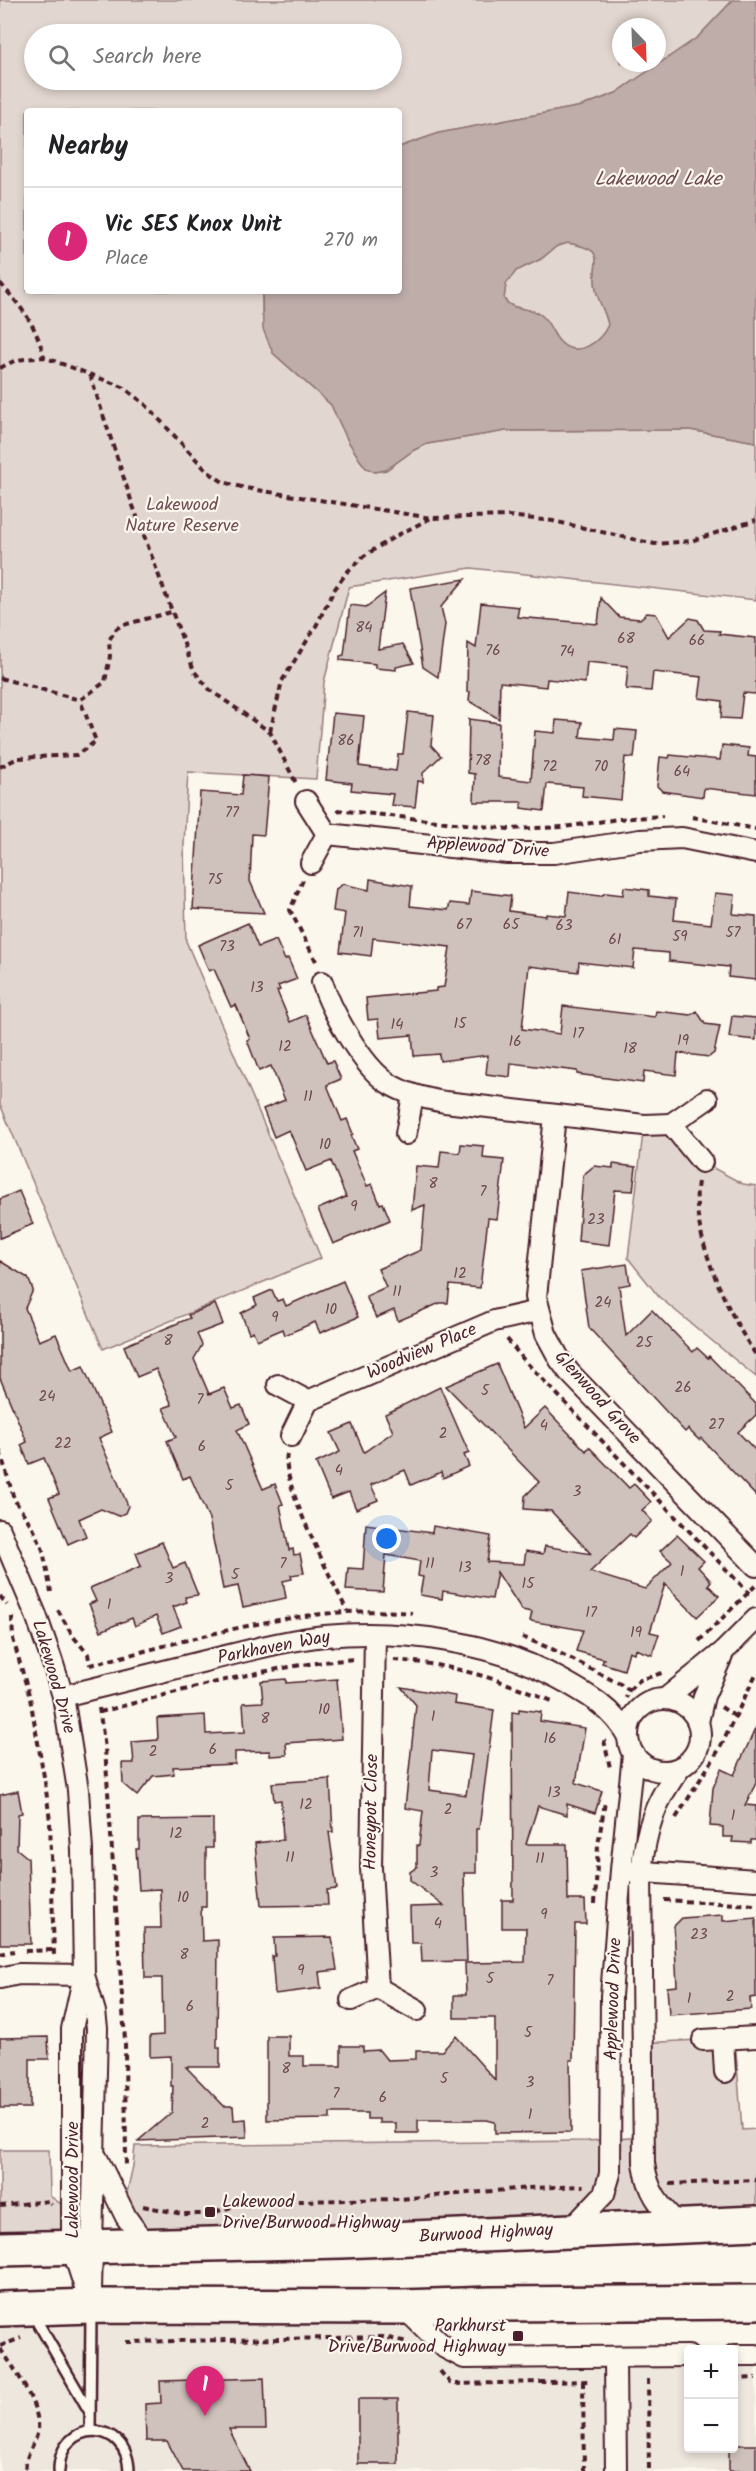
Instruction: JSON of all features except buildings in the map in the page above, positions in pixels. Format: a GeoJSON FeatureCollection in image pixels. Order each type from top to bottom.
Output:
{"type":"FeatureCollection","features":[{"type":"Feature","properties":{"kind":"highway","name":"Burwood Highway"},"geometry":{"type":"LineString","coordinates":[[0,2249],[342,2241],[756,2223]]}},
{"type":"Feature","properties":{"kind":"highway"},"geometry":{"type":"LineString","coordinates":[[19,2318],[91,2306],[403,2307],[756,2302]]}},
{"type":"Feature","properties":{"kind":"street"},"geometry":{"type":"LineString","coordinates":[[307,804],[327,834],[311,863]]}},
{"type":"Feature","properties":{"kind":"street","name":"Applewood Drive"},"geometry":{"type":"LineString","coordinates":[[327,834],[507,853],[554,853],[640,840],[682,838],[756,853]]}},
{"type":"Feature","properties":{"kind":"street"},"geometry":{"type":"LineString","coordinates":[[322,982],[332,1010],[370,1066],[386,1082],[429,1100],[555,1116],[644,1125],[671,1125],[707,1099]]}},
{"type":"Feature","properties":{"kind":"street"},"geometry":{"type":"LineString","coordinates":[[406,1134],[413,1095]]}},
{"type":"Feature","properties":{"kind":"street","name":"Glenwood Grove"},"geometry":{"type":"LineString","coordinates":[[555,1116],[536,1297],[538,1311],[552,1347],[569,1372],[756,1566]]}},
{"type":"Feature","properties":{"kind":"street"},"geometry":{"type":"LineString","coordinates":[[671,1125],[702,1162]]}},
{"type":"Feature","properties":{"kind":"street","name":"Woodview Place"},"geometry":{"type":"LineString","coordinates":[[308,1401],[498,1319],[538,1311]]}},
{"type":"Feature","properties":{"kind":"street"},"geometry":{"type":"LineString","coordinates":[[278,1385],[308,1401],[291,1436]]}},
{"type":"Feature","properties":{"kind":"street","name":"Lakewood Drive"},"geometry":{"type":"LineString","coordinates":[[0,1530],[42,1630],[63,1696],[75,1763],[80,1814],[84,1975],[72,2029],[83,2247],[91,2306]]}},
{"type":"Feature","properties":{"kind":"street"},"geometry":{"type":"LineString","coordinates":[[665,1699],[724,1651],[756,1619]]}},
{"type":"Feature","properties":{"kind":"street","name":"Parkhaven Way"},"geometry":{"type":"LineString","coordinates":[[63,1696],[269,1645],[324,1636],[375,1635],[436,1640],[483,1649],[531,1665],[586,1694],[617,1719],[631,1746]]}},
{"type":"Feature","properties":{"kind":"street","name":"Honeypot Close"},"geometry":{"type":"LineString","coordinates":[[375,1635],[371,1868],[378,1988]]}},
{"type":"Feature","properties":{"kind":"street"},"geometry":{"type":"LineString","coordinates":[[698,1722],[705,1696],[724,1651]]}},
{"type":"Feature","properties":{"kind":"street","name":"Parkhaven Way"},"geometry":{"type":"LineString","coordinates":[[586,1694],[641,1707]]}},
{"type":"Feature","properties":{"kind":"street"},"geometry":{"type":"LineString","coordinates":[[665,1699],[676,1701],[685,1706],[698,1722],[701,1732],[696,1753],[681,1767],[670,1771],[649,1768],[640,1763],[631,1746],[629,1726],[641,1707],[652,1701],[665,1699]]}},
{"type":"Feature","properties":{"kind":"street","name":"Applewood Drive"},"geometry":{"type":"LineString","coordinates":[[570,2230],[603,2194],[610,2174],[611,2012],[631,1746]]}},
{"type":"Feature","properties":{"kind":"street","name":"Applewood Drive"},"geometry":{"type":"LineString","coordinates":[[679,2225],[650,2192],[644,2163],[641,1872],[644,1841],[652,1816],[665,1789],[681,1767]]}},
{"type":"Feature","properties":{"kind":"street"},"geometry":{"type":"LineString","coordinates":[[621,1870],[756,1880]]}},
{"type":"Feature","properties":{"kind":"street"},"geometry":{"type":"LineString","coordinates":[[0,1978],[41,1974],[84,1975]]}},
{"type":"Feature","properties":{"kind":"street","name":"Lakewood Drive"},"geometry":{"type":"LineString","coordinates":[[83,2247],[96,2156],[98,2028],[84,1975]]}},
{"type":"Feature","properties":{"kind":"street"},"geometry":{"type":"LineString","coordinates":[[351,2000],[378,1988],[417,2010]]}},
{"type":"Feature","properties":{"kind":"street"},"geometry":{"type":"LineString","coordinates":[[725,2072],[713,2039],[756,2037]]}},
{"type":"Feature","properties":{"kind":"street","name":"Lakewood Drive"},"geometry":{"type":"LineString","coordinates":[[96,2156],[126,2217],[146,2245]]}},
{"type":"Feature","properties":{"kind":"street"},"geometry":{"type":"LineString","coordinates":[[403,2307],[445,2348],[464,2358],[684,2356]]}},
{"type":"Feature","properties":{"kind":"street"},"geometry":{"type":"LineString","coordinates":[[738,2355],[756,2355]]}},
{"type":"Feature","properties":{"kind":"street"},"geometry":{"type":"LineString","coordinates":[[615,2357],[616,2471]]}},
{"type":"Feature","properties":{"kind":"lane"},"geometry":{"type":"LineString","coordinates":[[90,2431],[91,2306]]}},
{"type":"Feature","properties":{"kind":"lane"},"geometry":{"type":"LineString","coordinates":[[19,2318],[89,2411]]}},
{"type":"Feature","properties":{"kind":"lane"},"geometry":{"type":"LineString","coordinates":[[59,2471],[59,2459],[63,2449],[77,2435],[90,2431],[109,2434],[118,2440],[129,2460],[129,2471]]}},
{"type":"Feature","properties":{"kind":"path"},"geometry":{"type":"LineString","coordinates":[[0,283],[27,314],[39,335],[44,357]]}},
{"type":"Feature","properties":{"kind":"path"},"geometry":{"type":"LineString","coordinates":[[0,368],[16,360],[44,357],[123,387],[145,404],[207,471],[223,482],[244,488],[431,518],[508,516],[553,521],[655,544],[691,541],[756,520]]}},
{"type":"Feature","properties":{"kind":"path"},"geometry":{"type":"LineString","coordinates":[[90,375],[171,612],[194,671],[210,690],[270,732],[307,804],[509,829],[564,828],[643,816],[672,816]]}},
{"type":"Feature","properties":{"kind":"path"},"geometry":{"type":"LineString","coordinates":[[270,732],[282,681],[316,626],[333,590],[364,556],[431,518]]}},
{"type":"Feature","properties":{"kind":"path"},"geometry":{"type":"LineString","coordinates":[[80,700],[105,682],[110,656],[109,640],[117,628],[171,612]]}},
{"type":"Feature","properties":{"kind":"path"},"geometry":{"type":"LineString","coordinates":[[0,678],[80,700]]}},
{"type":"Feature","properties":{"kind":"path"},"geometry":{"type":"LineString","coordinates":[[0,767],[18,758],[78,755],[96,741],[80,700]]}},
{"type":"Feature","properties":{"kind":"path"},"geometry":{"type":"LineString","coordinates":[[681,816],[756,829]]}},
{"type":"Feature","properties":{"kind":"path"},"geometry":{"type":"LineString","coordinates":[[311,863],[290,910],[318,964],[322,982]]}},
{"type":"Feature","properties":{"kind":"path"},"geometry":{"type":"LineString","coordinates":[[702,1162],[697,1206],[701,1233],[724,1296],[756,1354]]}},
{"type":"Feature","properties":{"kind":"path"},"geometry":{"type":"LineString","coordinates":[[498,1319],[515,1351],[749,1593]]}},
{"type":"Feature","properties":{"kind":"path"},"geometry":{"type":"LineString","coordinates":[[291,1436],[286,1459],[290,1481],[347,1611]]}},
{"type":"Feature","properties":{"kind":"path"},"geometry":{"type":"LineString","coordinates":[[0,1450],[12,1493],[43,1550],[54,1600],[72,1635],[88,1654],[92,1675]]}},
{"type":"Feature","properties":{"kind":"path"},"geometry":{"type":"LineString","coordinates":[[698,1643],[755,1586]]}},
{"type":"Feature","properties":{"kind":"path"},"geometry":{"type":"LineString","coordinates":[[0,1596],[12,1616],[13,1639],[26,1680],[42,1759],[50,1821],[54,1963]]}},
{"type":"Feature","properties":{"kind":"path"},"geometry":{"type":"LineString","coordinates":[[100,1712],[294,1665],[360,1659]]}},
{"type":"Feature","properties":{"kind":"path"},"geometry":{"type":"LineString","coordinates":[[388,1660],[445,1665],[478,1673],[558,1703]]}},
{"type":"Feature","properties":{"kind":"path"},"geometry":{"type":"LineString","coordinates":[[629,1690],[640,1680],[665,1672]]}},
{"type":"Feature","properties":{"kind":"path"},"geometry":{"type":"LineString","coordinates":[[674,1821],[720,1748],[756,1674]]}},
{"type":"Feature","properties":{"kind":"path"},"geometry":{"type":"LineString","coordinates":[[97,1701],[105,1748],[123,2014],[126,2168],[129,2176]]}},
{"type":"Feature","properties":{"kind":"path"},"geometry":{"type":"LineString","coordinates":[[664,1900],[756,1905]]}},
{"type":"Feature","properties":{"kind":"path"},"geometry":{"type":"LineString","coordinates":[[667,2184],[756,2180]]}},
{"type":"Feature","properties":{"kind":"path"},"geometry":{"type":"LineString","coordinates":[[140,2206],[147,2205],[182,2214],[208,2214],[247,2202],[399,2199],[529,2188],[588,2186]]}},
{"type":"Feature","properties":{"kind":"path"},"geometry":{"type":"LineString","coordinates":[[0,2206],[49,2202],[52,2205]]}},
{"type":"Feature","properties":{"kind":"path"},"geometry":{"type":"LineString","coordinates":[[19,2318],[10,2341],[0,2348],[33,2403],[38,2417],[38,2430],[26,2459],[26,2471]]}},
{"type":"Feature","properties":{"kind":"path"},"geometry":{"type":"LineString","coordinates":[[126,2342],[383,2337],[410,2343]]}},
{"type":"Feature","properties":{"kind":"path"},"geometry":{"type":"LineString","coordinates":[[433,2362],[450,2383],[455,2384],[589,2381]]}},
{"type":"Feature","properties":{"kind":"path"},"geometry":{"type":"LineString","coordinates":[[738,2379],[756,2378]]}},
{"type":"Feature","properties":{"kind":"path"},"geometry":{"type":"LineString","coordinates":[[648,2379],[649,2471]]}},
{"type":"Feature","properties":{"kind":"path"},"geometry":{"type":"LineString","coordinates":[[583,2381],[584,2471]]}},
{"type":"Feature","properties":{"kind":"shaded area"},"geometry":{"type":"Polygon","coordinates":[[[403,2307],[445,2348],[684,2356],[684,2453],[738,2453],[738,2355],[756,2355],[756,2471],[0,2471],[0,2309],[403,2307]]]}},
{"type":"Feature","properties":{"kind":"green space","name":"Lakewood Nature Reserve"},"geometry":{"type":"Polygon","coordinates":[[[0,0],[733,0],[698,37],[666,59],[666,18],[612,18],[612,72],[647,72],[616,93],[582,106],[439,133],[402,146],[402,108],[24,108],[24,294],[262,294],[262,315],[273,353],[331,405],[348,441],[366,468],[375,472],[386,470],[414,450],[427,444],[506,431],[690,430],[756,442],[756,600],[471,568],[349,587],[324,682],[316,779],[188,772],[184,844],[186,941],[321,1258],[103,1349],[0,1104],[0,0]]]}},
{"type":"Feature","properties":{"kind":"green space"},"geometry":{"type":"Polygon","coordinates":[[[568,243],[590,249],[594,253],[596,289],[608,325],[600,337],[581,349],[567,347],[560,342],[541,315],[512,306],[504,299],[506,284],[516,271],[541,259],[557,246],[568,243]]]}},
{"type":"Feature","properties":{"kind":"green space"},"geometry":{"type":"Polygon","coordinates":[[[671,1124],[702,1162],[743,1184],[756,1186],[756,1377],[659,1297],[628,1258],[644,1125],[671,1124]]]}},
{"type":"Feature","properties":{"kind":"green space"},"geometry":{"type":"Polygon","coordinates":[[[735,2038],[742,2130],[756,2129],[756,2223],[146,2245],[123,2210],[135,2146],[587,2141],[644,2137],[643,2043],[735,2038]]]}},
{"type":"Feature","properties":{"kind":"green space"},"geometry":{"type":"Polygon","coordinates":[[[0,2150],[49,2150],[50,2196],[72,2212],[72,2248],[0,2236],[0,2150]]]}},
{"type":"Feature","properties":{"kind":"water","name":"Lakewood Lake"},"geometry":{"type":"Polygon","coordinates":[[[733,0],[756,0],[756,442],[690,430],[506,431],[427,444],[414,450],[386,470],[375,472],[366,468],[348,441],[331,405],[273,353],[263,329],[262,294],[402,294],[402,146],[439,133],[582,106],[616,93],[647,72],[666,72],[666,59],[698,37],[733,0]],[[568,243],[557,246],[541,259],[516,271],[506,284],[504,299],[512,306],[541,315],[560,342],[567,347],[581,349],[588,346],[600,337],[608,325],[596,289],[594,253],[590,249],[568,243]]]}},
{"type":"Feature","properties":{"kind":"place","name":"Lakewood Drive/Burwood Highway"},"geometry":{"type":"Point","coordinates":[210,2212]}},
{"type":"Feature","properties":{"kind":"place","name":"Parkhurst Drive/Burwood Highway"},"geometry":{"type":"Point","coordinates":[518,2336]}},
{"type":"Feature","properties":{"kind":"place","name":"Vic SES Knox Unit"},"geometry":{"type":"Point","coordinates":[205,2416]}}]}
